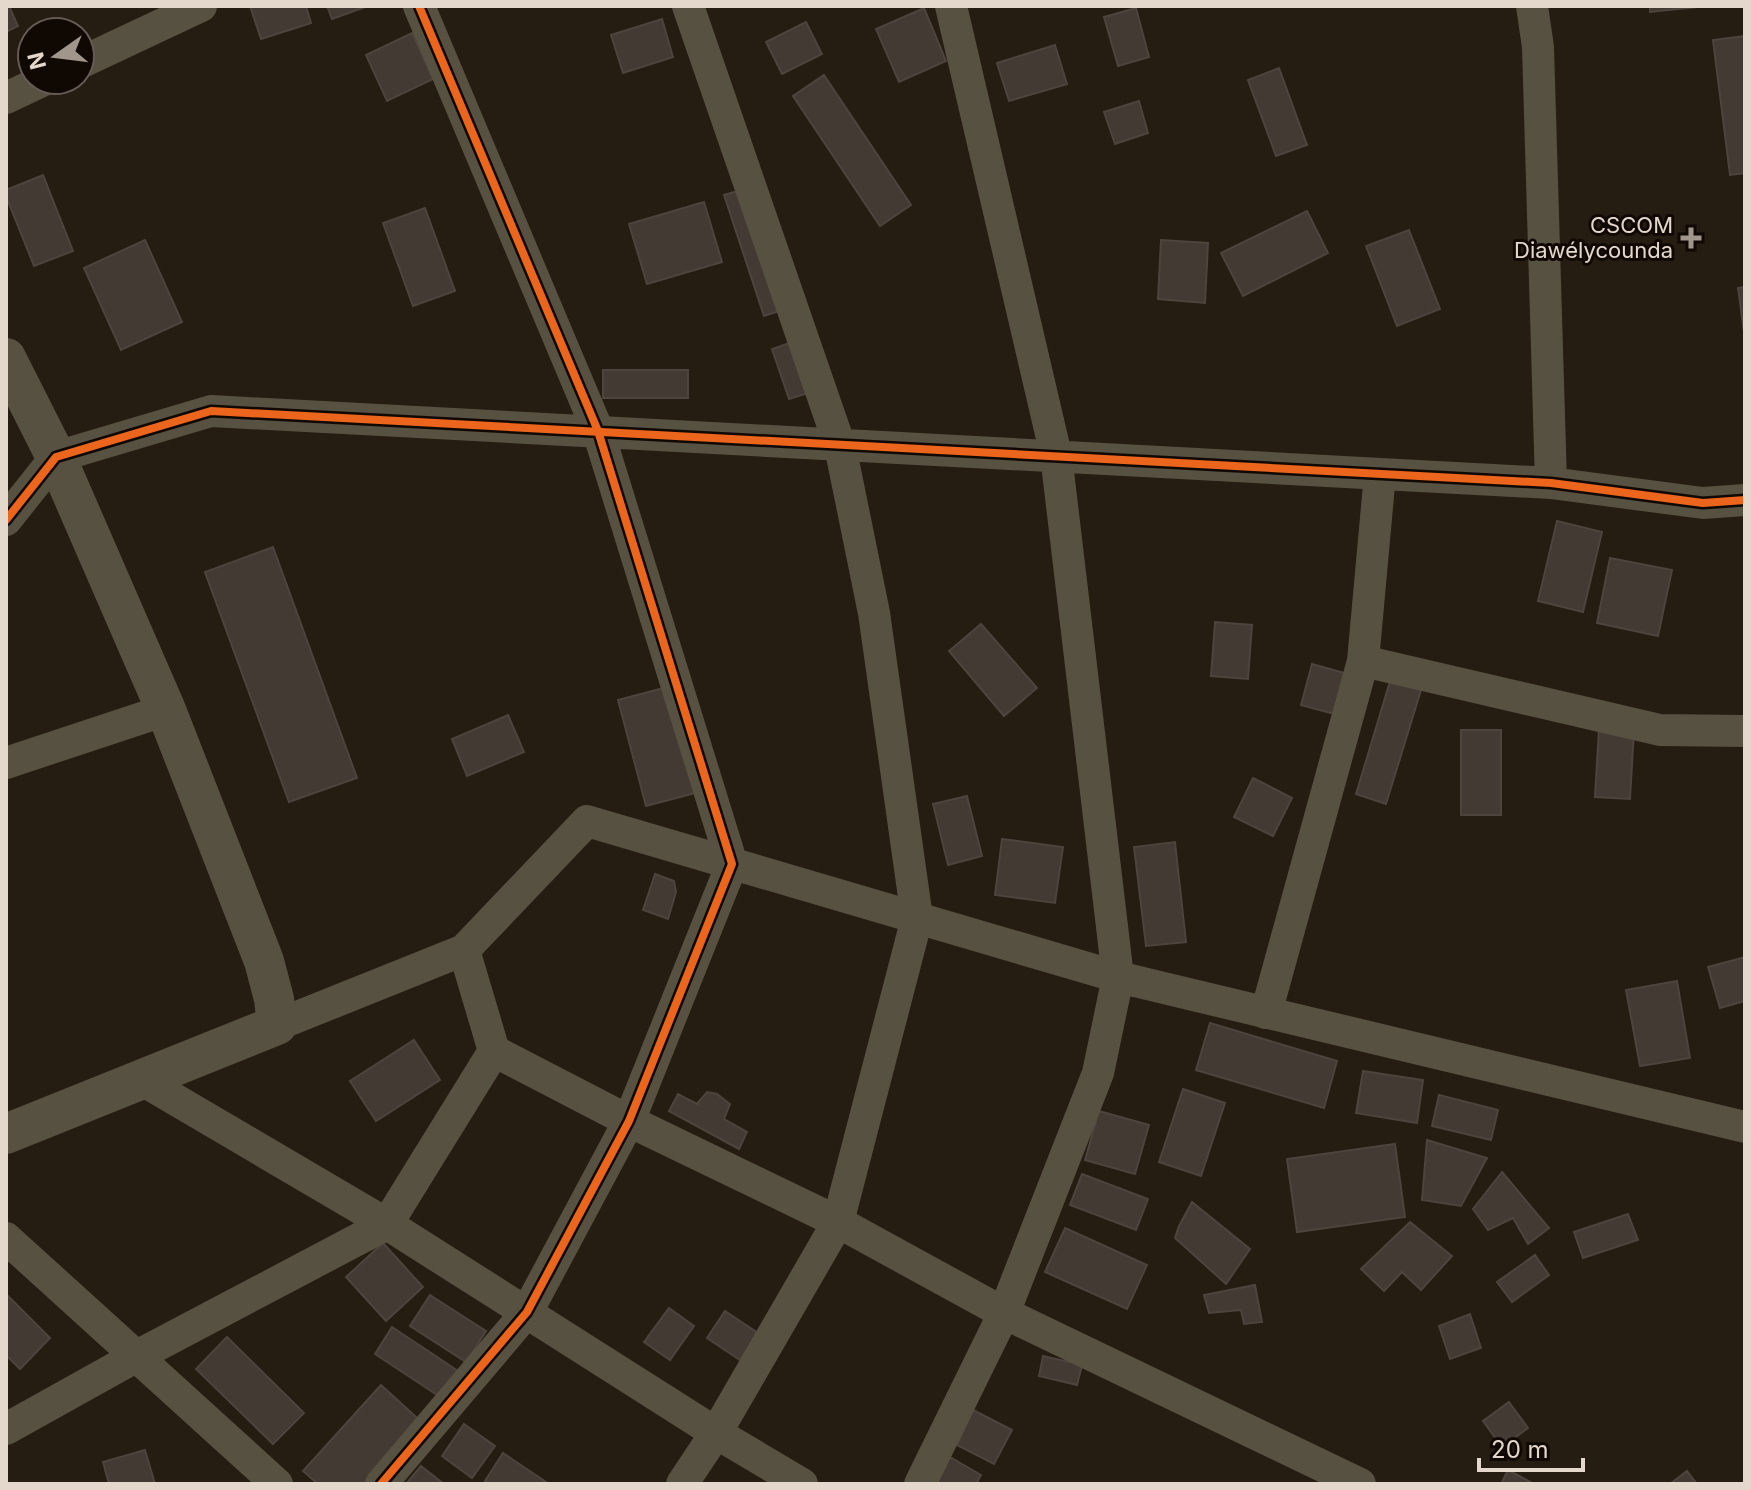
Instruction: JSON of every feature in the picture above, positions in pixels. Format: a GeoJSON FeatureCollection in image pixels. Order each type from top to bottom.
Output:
{"type":"FeatureCollection","features":[{"type":"Feature","properties":{"kind":"street"},"geometry":{"type":"LineString","coordinates":[[96,55],[201,6]]}},
{"type":"Feature","properties":{"kind":"street"},"geometry":{"type":"LineString","coordinates":[[381,1484],[527,1312],[629,1121],[732,864],[598,431],[419,6]]}},
{"type":"Feature","properties":{"kind":"street"},"geometry":{"type":"LineString","coordinates":[[682,1484],[716,1433],[838,1222],[917,918],[874,613],[840,446],[688,6]]}},
{"type":"Feature","properties":{"kind":"street"},"geometry":{"type":"LineString","coordinates":[[920,1484],[1004,1313],[1098,1073],[1118,977],[1056,455],[951,6]]}},
{"type":"Feature","properties":{"kind":"street"},"geometry":{"type":"LineString","coordinates":[[1532,6],[1538,47],[1551,483]]}},
{"type":"Feature","properties":{"kind":"street"},"geometry":{"type":"LineString","coordinates":[[6,358],[56,457],[166,710],[264,961],[277,1025]]}},
{"type":"Feature","properties":{"kind":"street"},"geometry":{"type":"LineString","coordinates":[[6,520],[56,457],[211,411],[1551,483],[1703,503],[1745,500]]}},
{"type":"Feature","properties":{"kind":"street"},"geometry":{"type":"LineString","coordinates":[[1266,1013],[1363,661],[1380,474]]}},
{"type":"Feature","properties":{"kind":"street"},"geometry":{"type":"LineString","coordinates":[[1363,661],[1660,730],[1745,731]]}},
{"type":"Feature","properties":{"kind":"street"},"geometry":{"type":"LineString","coordinates":[[6,763],[166,710]]}},
{"type":"Feature","properties":{"kind":"street"},"geometry":{"type":"LineString","coordinates":[[6,1134],[464,950],[587,821],[1118,977],[1745,1127]]}},
{"type":"Feature","properties":{"kind":"street"},"geometry":{"type":"LineString","coordinates":[[464,950],[494,1051],[629,1121],[838,1222],[1004,1313],[1360,1484]]}},
{"type":"Feature","properties":{"kind":"street"},"geometry":{"type":"LineString","coordinates":[[6,1429],[387,1224],[494,1051]]}},
{"type":"Feature","properties":{"kind":"street"},"geometry":{"type":"LineString","coordinates":[[142,1080],[387,1224],[716,1433],[802,1484]]}},
{"type":"Feature","properties":{"kind":"street"},"geometry":{"type":"LineString","coordinates":[[6,1238],[277,1484]]}},
{"type":"Feature","properties":{"kind":"building"},"geometry":{"type":"Polygon","coordinates":[[[6,6],[9,6],[16,27],[6,32],[6,6]]]}},
{"type":"Feature","properties":{"kind":"building"},"geometry":{"type":"Polygon","coordinates":[[[250,6],[306,6],[311,23],[261,39],[250,6]]]}},
{"type":"Feature","properties":{"kind":"building"},"geometry":{"type":"Polygon","coordinates":[[[327,6],[368,6],[332,19],[327,6]]]}},
{"type":"Feature","properties":{"kind":"building"},"geometry":{"type":"Polygon","coordinates":[[[1650,6],[1708,6],[1650,12],[1650,6]]]}},
{"type":"Feature","properties":{"kind":"building"},"geometry":{"type":"Polygon","coordinates":[[[924,8],[946,61],[899,82],[876,29],[924,8]]]}},
{"type":"Feature","properties":{"kind":"building"},"geometry":{"type":"Polygon","coordinates":[[[1136,8],[1149,57],[1118,66],[1104,17],[1136,8]]]}},
{"type":"Feature","properties":{"kind":"building"},"geometry":{"type":"Polygon","coordinates":[[[662,19],[673,57],[623,73],[611,35],[662,19]]]}},
{"type":"Feature","properties":{"kind":"building"},"geometry":{"type":"Polygon","coordinates":[[[806,22],[822,54],[782,74],[766,42],[806,22]]]}},
{"type":"Feature","properties":{"kind":"building"},"geometry":{"type":"Polygon","coordinates":[[[412,33],[433,79],[387,101],[366,55],[412,33]]]}},
{"type":"Feature","properties":{"kind":"building"},"geometry":{"type":"Polygon","coordinates":[[[1745,36],[1745,173],[1730,175],[1713,40],[1745,36]]]}},
{"type":"Feature","properties":{"kind":"building"},"geometry":{"type":"Polygon","coordinates":[[[1055,45],[1067,84],[1009,101],[997,63],[1055,45]]]}},
{"type":"Feature","properties":{"kind":"building"},"geometry":{"type":"Polygon","coordinates":[[[1279,68],[1307,145],[1276,156],[1248,80],[1279,68]]]}},
{"type":"Feature","properties":{"kind":"building"},"geometry":{"type":"Polygon","coordinates":[[[824,75],[911,205],[880,226],[793,96],[824,75]]]}},
{"type":"Feature","properties":{"kind":"building"},"geometry":{"type":"Polygon","coordinates":[[[1139,101],[1148,133],[1115,144],[1104,112],[1139,101]]]}},
{"type":"Feature","properties":{"kind":"building"},"geometry":{"type":"Polygon","coordinates":[[[43,175],[73,251],[34,266],[6,190],[43,175]]]}},
{"type":"Feature","properties":{"kind":"building"},"geometry":{"type":"Polygon","coordinates":[[[748,188],[788,308],[764,316],[724,195],[748,188]]]}},
{"type":"Feature","properties":{"kind":"building"},"geometry":{"type":"Polygon","coordinates":[[[704,202],[722,262],[647,284],[629,224],[704,202]]]}},
{"type":"Feature","properties":{"kind":"building"},"geometry":{"type":"Polygon","coordinates":[[[425,208],[455,291],[413,306],[383,223],[425,208]]]}},
{"type":"Feature","properties":{"kind":"building"},"geometry":{"type":"Polygon","coordinates":[[[1307,211],[1328,253],[1243,296],[1221,253],[1307,211]]]}},
{"type":"Feature","properties":{"kind":"building"},"geometry":{"type":"Polygon","coordinates":[[[1409,230],[1440,309],[1397,326],[1366,246],[1409,230]]]}},
{"type":"Feature","properties":{"kind":"building"},"geometry":{"type":"Polygon","coordinates":[[[145,240],[182,322],[121,350],[84,268],[145,240]]]}},
{"type":"Feature","properties":{"kind":"building"},"geometry":{"type":"Polygon","coordinates":[[[1161,240],[1208,243],[1205,303],[1158,299],[1161,240]]]}},
{"type":"Feature","properties":{"kind":"building"},"geometry":{"type":"Polygon","coordinates":[[[1745,287],[1745,339],[1738,288],[1745,287]]]}},
{"type":"Feature","properties":{"kind":"building"},"geometry":{"type":"Polygon","coordinates":[[[801,339],[818,390],[789,399],[772,349],[801,339]]]}},
{"type":"Feature","properties":{"kind":"building"},"geometry":{"type":"Polygon","coordinates":[[[603,370],[688,370],[688,398],[603,398],[603,370]]]}},
{"type":"Feature","properties":{"kind":"building"},"geometry":{"type":"Polygon","coordinates":[[[1557,521],[1602,532],[1583,612],[1538,601],[1557,521]]]}},
{"type":"Feature","properties":{"kind":"building"},"geometry":{"type":"Polygon","coordinates":[[[273,547],[357,778],[289,802],[205,572],[273,547]]]}},
{"type":"Feature","properties":{"kind":"building"},"geometry":{"type":"Polygon","coordinates":[[[1610,558],[1672,570],[1658,636],[1597,623],[1610,558]]]}},
{"type":"Feature","properties":{"kind":"building"},"geometry":{"type":"Polygon","coordinates":[[[1215,622],[1252,625],[1248,679],[1211,676],[1215,622]]]}},
{"type":"Feature","properties":{"kind":"building"},"geometry":{"type":"Polygon","coordinates":[[[981,624],[1037,688],[1004,716],[949,651],[981,624]]]}},
{"type":"Feature","properties":{"kind":"building"},"geometry":{"type":"Polygon","coordinates":[[[1312,664],[1348,674],[1338,715],[1301,705],[1312,664]]]}},
{"type":"Feature","properties":{"kind":"building"},"geometry":{"type":"Polygon","coordinates":[[[1391,678],[1422,687],[1386,804],[1356,794],[1391,678]]]}},
{"type":"Feature","properties":{"kind":"building"},"geometry":{"type":"Polygon","coordinates":[[[671,686],[699,792],[646,806],[618,700],[671,686]]]}},
{"type":"Feature","properties":{"kind":"building"},"geometry":{"type":"Polygon","coordinates":[[[508,715],[524,752],[467,776],[452,739],[508,715]]]}},
{"type":"Feature","properties":{"kind":"building"},"geometry":{"type":"Polygon","coordinates":[[[1599,729],[1634,730],[1630,799],[1595,797],[1599,729]]]}},
{"type":"Feature","properties":{"kind":"building"},"geometry":{"type":"Polygon","coordinates":[[[1461,730],[1501,730],[1501,815],[1461,815],[1461,730]]]}},
{"type":"Feature","properties":{"kind":"building"},"geometry":{"type":"Polygon","coordinates":[[[1253,778],[1292,798],[1273,836],[1234,817],[1253,778]]]}},
{"type":"Feature","properties":{"kind":"building"},"geometry":{"type":"Polygon","coordinates":[[[967,796],[982,856],[948,865],[933,804],[967,796]]]}},
{"type":"Feature","properties":{"kind":"building"},"geometry":{"type":"Polygon","coordinates":[[[1002,839],[1063,847],[1055,903],[995,895],[1002,839]]]}},
{"type":"Feature","properties":{"kind":"building"},"geometry":{"type":"Polygon","coordinates":[[[1175,842],[1186,942],[1146,946],[1134,847],[1175,842]]]}},
{"type":"Feature","properties":{"kind":"building"},"geometry":{"type":"Polygon","coordinates":[[[655,874],[674,881],[676,892],[668,919],[643,910],[655,874]]]}},
{"type":"Feature","properties":{"kind":"building"},"geometry":{"type":"Polygon","coordinates":[[[1745,957],[1745,1001],[1720,1008],[1708,967],[1745,957]]]}},
{"type":"Feature","properties":{"kind":"building"},"geometry":{"type":"Polygon","coordinates":[[[1677,981],[1690,1058],[1640,1066],[1626,990],[1677,981]]]}},
{"type":"Feature","properties":{"kind":"building"},"geometry":{"type":"Polygon","coordinates":[[[1210,1023],[1337,1061],[1324,1108],[1196,1070],[1210,1023]]]}},
{"type":"Feature","properties":{"kind":"building"},"geometry":{"type":"Polygon","coordinates":[[[414,1040],[440,1080],[376,1121],[350,1081],[414,1040]]]}},
{"type":"Feature","properties":{"kind":"building"},"geometry":{"type":"Polygon","coordinates":[[[1363,1071],[1423,1080],[1417,1123],[1356,1113],[1363,1071]]]}},
{"type":"Feature","properties":{"kind":"building"},"geometry":{"type":"Polygon","coordinates":[[[1183,1089],[1225,1103],[1201,1176],[1159,1162],[1183,1089]]]}},
{"type":"Feature","properties":{"kind":"building"},"geometry":{"type":"Polygon","coordinates":[[[707,1092],[717,1094],[730,1104],[724,1119],[747,1132],[739,1149],[669,1111],[678,1094],[697,1104],[707,1092]]]}},
{"type":"Feature","properties":{"kind":"building"},"geometry":{"type":"Polygon","coordinates":[[[1439,1095],[1498,1110],[1491,1140],[1432,1126],[1439,1095]]]}},
{"type":"Feature","properties":{"kind":"building"},"geometry":{"type":"Polygon","coordinates":[[[1099,1111],[1149,1125],[1135,1174],[1085,1160],[1099,1111]]]}},
{"type":"Feature","properties":{"kind":"building"},"geometry":{"type":"Polygon","coordinates":[[[1427,1140],[1487,1158],[1461,1206],[1422,1200],[1427,1140]]]}},
{"type":"Feature","properties":{"kind":"building"},"geometry":{"type":"Polygon","coordinates":[[[1395,1144],[1405,1217],[1297,1232],[1287,1159],[1395,1144]]]}},
{"type":"Feature","properties":{"kind":"building"},"geometry":{"type":"Polygon","coordinates":[[[1502,1172],[1549,1228],[1528,1244],[1513,1218],[1488,1230],[1473,1209],[1502,1172]]]}},
{"type":"Feature","properties":{"kind":"building"},"geometry":{"type":"Polygon","coordinates":[[[1082,1174],[1148,1199],[1136,1230],[1070,1205],[1082,1174]]]}},
{"type":"Feature","properties":{"kind":"building"},"geometry":{"type":"Polygon","coordinates":[[[1192,1202],[1250,1249],[1226,1284],[1175,1238],[1192,1202]]]}},
{"type":"Feature","properties":{"kind":"building"},"geometry":{"type":"Polygon","coordinates":[[[1628,1214],[1638,1240],[1583,1258],[1574,1232],[1628,1214]]]}},
{"type":"Feature","properties":{"kind":"building"},"geometry":{"type":"Polygon","coordinates":[[[1410,1222],[1452,1256],[1421,1290],[1402,1272],[1384,1291],[1361,1269],[1410,1222]]]}},
{"type":"Feature","properties":{"kind":"building"},"geometry":{"type":"Polygon","coordinates":[[[1065,1228],[1147,1265],[1127,1309],[1045,1272],[1065,1228]]]}},
{"type":"Feature","properties":{"kind":"building"},"geometry":{"type":"Polygon","coordinates":[[[383,1243],[423,1287],[386,1321],[346,1277],[383,1243]]]}},
{"type":"Feature","properties":{"kind":"building"},"geometry":{"type":"Polygon","coordinates":[[[1535,1255],[1549,1275],[1512,1302],[1497,1282],[1535,1255]]]}},
{"type":"Feature","properties":{"kind":"building"},"geometry":{"type":"Polygon","coordinates":[[[1255,1285],[1262,1322],[1244,1324],[1241,1310],[1209,1313],[1204,1295],[1255,1285]]]}},
{"type":"Feature","properties":{"kind":"building"},"geometry":{"type":"Polygon","coordinates":[[[6,1294],[50,1338],[20,1369],[6,1355],[6,1294]]]}},
{"type":"Feature","properties":{"kind":"building"},"geometry":{"type":"Polygon","coordinates":[[[430,1295],[486,1331],[466,1362],[410,1326],[430,1295]]]}},
{"type":"Feature","properties":{"kind":"building"},"geometry":{"type":"Polygon","coordinates":[[[669,1308],[694,1326],[670,1360],[644,1342],[669,1308]]]}},
{"type":"Feature","properties":{"kind":"building"},"geometry":{"type":"Polygon","coordinates":[[[725,1311],[758,1333],[740,1360],[707,1338],[725,1311]]]}},
{"type":"Feature","properties":{"kind":"building"},"geometry":{"type":"Polygon","coordinates":[[[1470,1314],[1481,1348],[1450,1359],[1439,1326],[1470,1314]]]}},
{"type":"Feature","properties":{"kind":"building"},"geometry":{"type":"Polygon","coordinates":[[[392,1327],[458,1371],[440,1397],[375,1354],[392,1327]]]}},
{"type":"Feature","properties":{"kind":"building"},"geometry":{"type":"Polygon","coordinates":[[[227,1337],[304,1413],[273,1444],[196,1369],[227,1337]]]}},
{"type":"Feature","properties":{"kind":"building"},"geometry":{"type":"Polygon","coordinates":[[[1043,1356],[1082,1365],[1077,1385],[1039,1376],[1043,1356]]]}},
{"type":"Feature","properties":{"kind":"building"},"geometry":{"type":"Polygon","coordinates":[[[381,1385],[426,1426],[373,1484],[318,1484],[303,1471],[381,1385]]]}},
{"type":"Feature","properties":{"kind":"building"},"geometry":{"type":"Polygon","coordinates":[[[1509,1402],[1528,1428],[1502,1447],[1483,1421],[1509,1402]]]}},
{"type":"Feature","properties":{"kind":"building"},"geometry":{"type":"Polygon","coordinates":[[[973,1410],[1012,1430],[994,1464],[957,1445],[973,1410]]]}},
{"type":"Feature","properties":{"kind":"building"},"geometry":{"type":"Polygon","coordinates":[[[464,1424],[495,1446],[472,1478],[442,1456],[464,1424]]]}},
{"type":"Feature","properties":{"kind":"building"},"geometry":{"type":"Polygon","coordinates":[[[145,1450],[155,1484],[109,1484],[103,1462],[145,1450]]]}},
{"type":"Feature","properties":{"kind":"building"},"geometry":{"type":"Polygon","coordinates":[[[503,1453],[549,1484],[488,1484],[485,1481],[503,1453]]]}},
{"type":"Feature","properties":{"kind":"building"},"geometry":{"type":"Polygon","coordinates":[[[950,1457],[981,1475],[976,1484],[936,1484],[950,1457]]]}},
{"type":"Feature","properties":{"kind":"building"},"geometry":{"type":"Polygon","coordinates":[[[421,1466],[444,1484],[406,1484],[421,1466]]]}},
{"type":"Feature","properties":{"kind":"building"},"geometry":{"type":"Polygon","coordinates":[[[1508,1470],[1534,1484],[1501,1484],[1508,1470]]]}},
{"type":"Feature","properties":{"kind":"building"},"geometry":{"type":"Polygon","coordinates":[[[1687,1471],[1697,1484],[1670,1484],[1687,1471]]]}},
{"type":"Feature","properties":{"kind":"cycle path"},"geometry":{"type":"LineString","coordinates":[[381,1484],[527,1312],[629,1121],[732,864],[598,431],[419,6]]}},
{"type":"Feature","properties":{"kind":"cycle path"},"geometry":{"type":"LineString","coordinates":[[6,520],[56,457],[211,411],[1551,483],[1703,503],[1745,500]]}},
{"type":"Feature","properties":{"kind":"place","name":"CSCOM Diawélycounda"},"geometry":{"type":"Point","coordinates":[1691,238]}}]}
